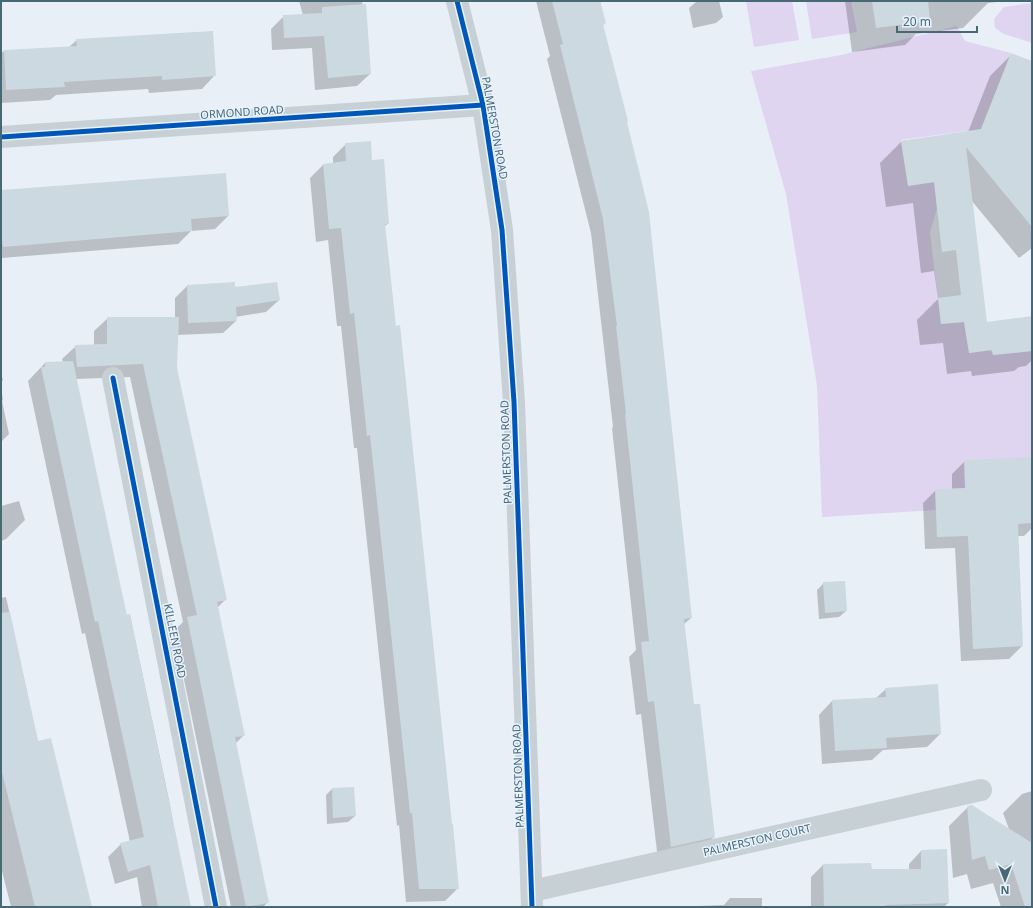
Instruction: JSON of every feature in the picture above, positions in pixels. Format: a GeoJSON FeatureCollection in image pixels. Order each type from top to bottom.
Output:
{"type":"FeatureCollection","features":[{"type":"Feature","properties":{"kind":"street","name":"PALMERSTON ROAD"},"geometry":{"type":"LineString","coordinates":[[457,1],[483,106],[502,230],[514,402],[532,899]]}},
{"type":"Feature","properties":{"kind":"street","name":"ORMOND ROAD"},"geometry":{"type":"LineString","coordinates":[[1,137],[483,106]]}},
{"type":"Feature","properties":{"kind":"street","name":"KILLEEN ROAD"},"geometry":{"type":"LineString","coordinates":[[113,378],[216,907]]}},
{"type":"Feature","properties":{"kind":"street","name":"PALMERSTON COURT"},"geometry":{"type":"LineString","coordinates":[[532,899],[981,790]]}},
{"type":"Feature","properties":{"kind":"shaded area"},"geometry":{"type":"Polygon","coordinates":[[[746,1],[792,1],[799,40],[754,47],[746,1]]]}},
{"type":"Feature","properties":{"kind":"shaded area"},"geometry":{"type":"Polygon","coordinates":[[[806,1],[851,1],[857,32],[812,39],[806,1]]]}},
{"type":"Feature","properties":{"kind":"shaded area"},"geometry":{"type":"Polygon","coordinates":[[[1032,3],[1032,43],[1004,34],[995,28],[994,19],[1004,7],[1032,3]]]}},
{"type":"Feature","properties":{"kind":"shaded area"},"geometry":{"type":"Polygon","coordinates":[[[957,26],[965,41],[1011,53],[986,117],[992,119],[971,137],[966,131],[901,140],[908,186],[935,182],[937,208],[930,233],[941,324],[964,322],[969,353],[990,350],[993,355],[1032,351],[1032,457],[965,489],[936,510],[822,517],[817,386],[786,194],[751,71],[841,55],[957,26]]]}},
{"type":"Feature","properties":{"kind":"building"},"geometry":{"type":"Polygon","coordinates":[[[552,1],[600,1],[606,23],[603,24],[628,121],[649,212],[692,618],[684,619],[694,704],[700,704],[715,837],[671,847],[654,701],[648,702],[641,642],[649,641],[617,326],[603,219],[560,45],[563,44],[552,1]]]}},
{"type":"Feature","properties":{"kind":"building"},"geometry":{"type":"Polygon","coordinates":[[[872,1],[928,1],[930,21],[876,28],[872,1]]]}},
{"type":"Feature","properties":{"kind":"building"},"geometry":{"type":"Polygon","coordinates":[[[366,4],[371,74],[328,78],[324,36],[284,38],[283,15],[322,13],[322,7],[366,4]]]}},
{"type":"Feature","properties":{"kind":"building"},"geometry":{"type":"Polygon","coordinates":[[[213,31],[216,76],[162,80],[162,76],[64,82],[65,87],[6,90],[4,50],[77,46],[76,39],[213,31]]]}},
{"type":"Feature","properties":{"kind":"building"},"geometry":{"type":"Polygon","coordinates":[[[1011,53],[1032,61],[1032,227],[966,147],[987,322],[1032,316],[1032,351],[993,355],[992,350],[969,353],[964,322],[941,324],[938,298],[961,295],[956,250],[942,252],[934,182],[908,186],[901,141],[981,129],[1011,53]]]}},
{"type":"Feature","properties":{"kind":"building"},"geometry":{"type":"Polygon","coordinates":[[[371,141],[372,160],[384,159],[389,224],[385,224],[396,326],[400,325],[459,889],[419,889],[370,435],[367,436],[354,313],[350,314],[341,228],[329,229],[323,164],[346,161],[345,143],[371,141]]]}},
{"type":"Feature","properties":{"kind":"building"},"geometry":{"type":"Polygon","coordinates":[[[226,173],[229,216],[191,219],[192,231],[3,247],[1,234],[1,190],[226,173]]]}},
{"type":"Feature","properties":{"kind":"building"},"geometry":{"type":"Polygon","coordinates":[[[235,282],[235,287],[277,282],[280,300],[236,307],[237,321],[188,323],[187,285],[235,282]]]}},
{"type":"Feature","properties":{"kind":"building"},"geometry":{"type":"Polygon","coordinates":[[[107,317],[179,317],[177,368],[227,600],[217,602],[245,736],[235,737],[269,903],[246,907],[187,617],[197,615],[143,364],[77,367],[75,345],[107,344],[107,317]]]}},
{"type":"Feature","properties":{"kind":"building"},"geometry":{"type":"Polygon","coordinates":[[[73,361],[127,615],[130,614],[191,907],[158,907],[150,865],[128,872],[120,843],[144,837],[98,621],[95,622],[41,367],[45,367],[45,362],[73,361]]]}},
{"type":"Feature","properties":{"kind":"building"},"geometry":{"type":"Polygon","coordinates":[[[1032,457],[1032,523],[1018,524],[1023,646],[973,649],[968,536],[937,537],[935,489],[965,488],[964,460],[1032,457]]]}},
{"type":"Feature","properties":{"kind":"building"},"geometry":{"type":"Polygon","coordinates":[[[845,581],[847,611],[825,613],[823,582],[845,581]]]}},
{"type":"Feature","properties":{"kind":"building"},"geometry":{"type":"Polygon","coordinates":[[[10,612],[38,741],[51,738],[92,907],[35,907],[1,768],[1,613],[10,612]]]}},
{"type":"Feature","properties":{"kind":"building"},"geometry":{"type":"Polygon","coordinates":[[[938,684],[941,734],[886,738],[887,748],[835,751],[832,700],[886,697],[885,688],[938,684]]]}},
{"type":"Feature","properties":{"kind":"building"},"geometry":{"type":"Polygon","coordinates":[[[354,787],[356,816],[333,818],[332,788],[354,787]]]}},
{"type":"Feature","properties":{"kind":"building"},"geometry":{"type":"Polygon","coordinates":[[[972,805],[1032,843],[1032,907],[1025,907],[1011,864],[989,870],[985,856],[972,860],[967,806],[972,805]]]}},
{"type":"Feature","properties":{"kind":"building"},"geometry":{"type":"Polygon","coordinates":[[[947,849],[949,903],[886,905],[886,907],[824,907],[823,864],[871,863],[872,869],[921,869],[921,850],[947,849]]]}},
{"type":"Feature","properties":{"kind":"cycle path"},"geometry":{"type":"LineString","coordinates":[[457,1],[483,105],[502,230],[514,402],[532,907]]}},
{"type":"Feature","properties":{"kind":"cycle path"},"geometry":{"type":"LineString","coordinates":[[1,137],[483,105]]}},
{"type":"Feature","properties":{"kind":"cycle path"},"geometry":{"type":"LineString","coordinates":[[113,378],[216,907]]}}]}
